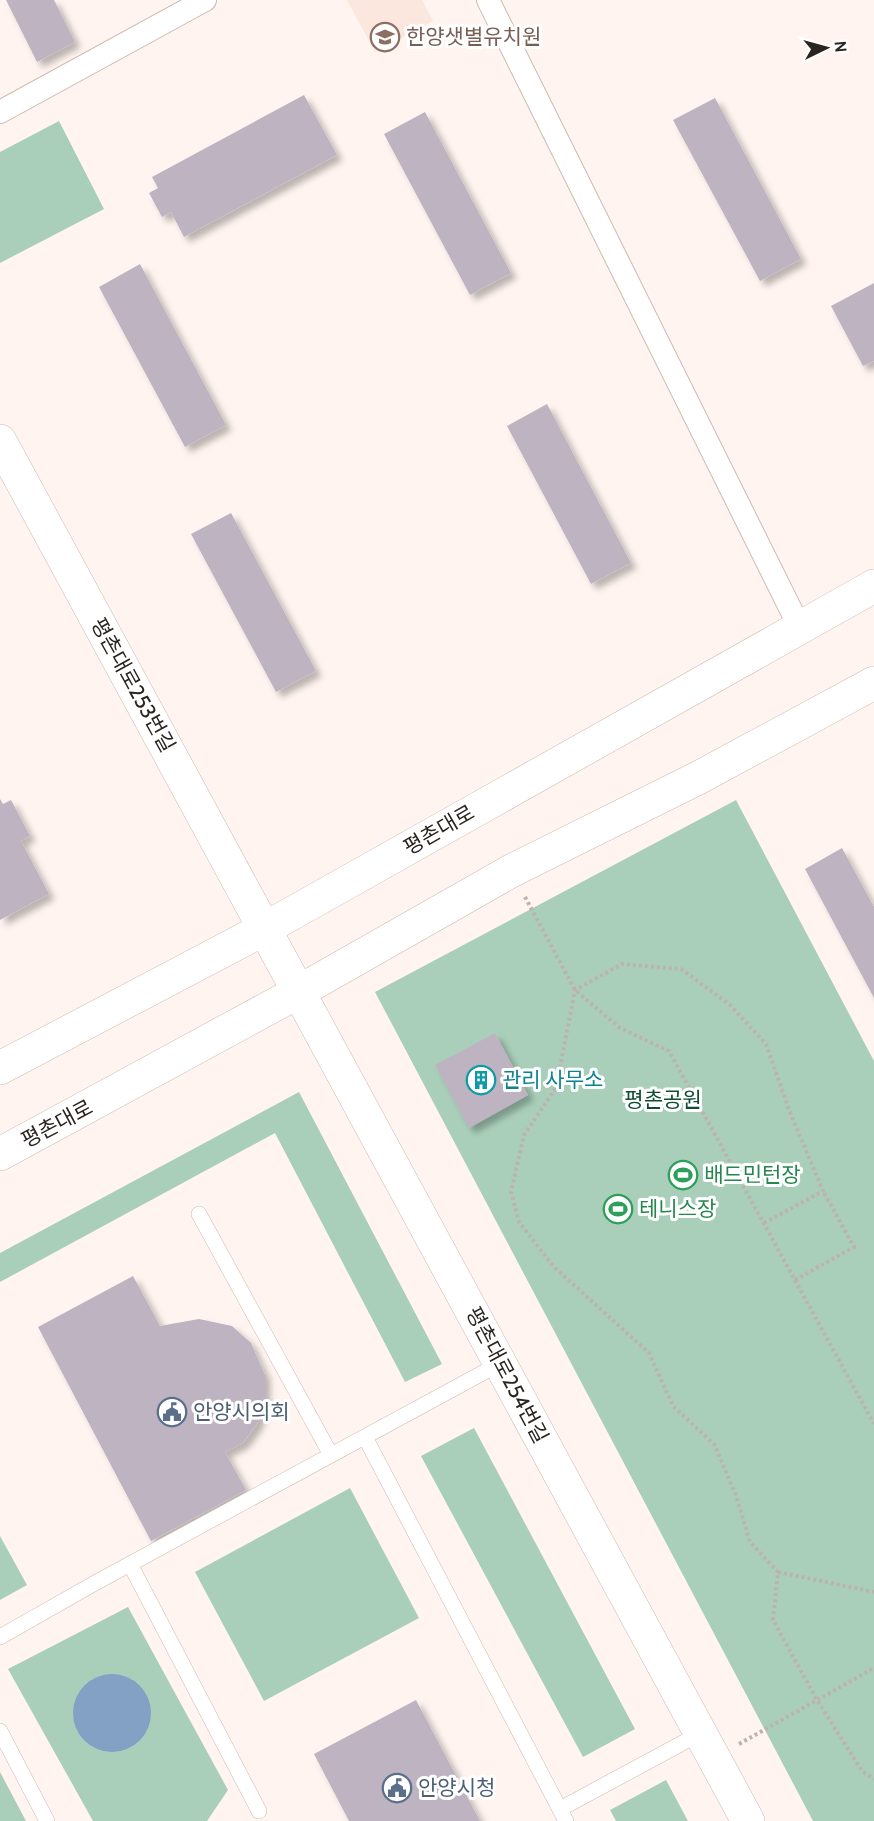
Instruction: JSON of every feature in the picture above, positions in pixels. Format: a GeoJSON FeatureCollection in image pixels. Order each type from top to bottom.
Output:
{"type":"FeatureCollection","features":[{"type":"Feature","properties":{"kind":"street"},"geometry":{"type":"LineString","coordinates":[[0,112],[205,0]]}},
{"type":"Feature","properties":{"kind":"street"},"geometry":{"type":"LineString","coordinates":[[488,0],[799,626]]}},
{"type":"Feature","properties":{"kind":"street","name":"평촌대로253번길"},"geometry":{"type":"LineString","coordinates":[[0,441],[266,928]]}},
{"type":"Feature","properties":{"kind":"street","name":"평촌대로"},"geometry":{"type":"LineString","coordinates":[[0,1068],[266,928],[799,626],[874,586]]}},
{"type":"Feature","properties":{"kind":"street","name":"평촌대로"},"geometry":{"type":"LineString","coordinates":[[0,1154],[300,992],[511,871],[698,778],[874,683]]}},
{"type":"Feature","properties":{"kind":"street","name":"평촌대로254번길"},"geometry":{"type":"LineString","coordinates":[[266,928],[748,1821]]}},
{"type":"Feature","properties":{"kind":"lane"},"geometry":{"type":"LineString","coordinates":[[199,1214],[331,1455]]}},
{"type":"Feature","properties":{"kind":"lane"},"geometry":{"type":"LineString","coordinates":[[0,1638],[130,1564],[501,1363]]}},
{"type":"Feature","properties":{"kind":"lane"},"geometry":{"type":"LineString","coordinates":[[365,1437],[563,1815],[708,1746]]}},
{"type":"Feature","properties":{"kind":"lane"},"geometry":{"type":"LineString","coordinates":[[130,1564],[259,1818]]}},
{"type":"Feature","properties":{"kind":"lane"},"geometry":{"type":"LineString","coordinates":[[0,1731],[47,1821]]}},
{"type":"Feature","properties":{"kind":"path"},"geometry":{"type":"LineString","coordinates":[[511,871],[575,990],[620,1028],[669,1051],[874,1424]]}},
{"type":"Feature","properties":{"kind":"path"},"geometry":{"type":"LineString","coordinates":[[575,990],[622,964],[681,969],[729,1004],[766,1044],[789,1110],[824,1191],[855,1247],[795,1280]]}},
{"type":"Feature","properties":{"kind":"path"},"geometry":{"type":"LineString","coordinates":[[575,990],[556,1088],[524,1135],[512,1192],[519,1222],[553,1266],[649,1353],[674,1406],[714,1444],[736,1495],[750,1542],[777,1572],[874,1592]]}},
{"type":"Feature","properties":{"kind":"path"},"geometry":{"type":"LineString","coordinates":[[764,1223],[824,1191]]}},
{"type":"Feature","properties":{"kind":"path"},"geometry":{"type":"LineString","coordinates":[[777,1572],[773,1620],[817,1700],[862,1771],[874,1779]]}},
{"type":"Feature","properties":{"kind":"path"},"geometry":{"type":"LineString","coordinates":[[708,1746],[817,1700],[874,1668]]}},
{"type":"Feature","properties":{"kind":"shaded area","name":"한양샛별유치원"},"geometry":{"type":"Polygon","coordinates":[[[347,0],[422,0],[433,21],[375,52],[347,0]]]}},
{"type":"Feature","properties":{"kind":"green space"},"geometry":{"type":"Polygon","coordinates":[[[59,121],[104,209],[0,263],[0,152],[59,121]]]}},
{"type":"Feature","properties":{"kind":"green space","name":"평촌공원"},"geometry":{"type":"Polygon","coordinates":[[[736,800],[874,1061],[874,1821],[813,1821],[375,992],[736,800]]]}},
{"type":"Feature","properties":{"kind":"green space"},"geometry":{"type":"Polygon","coordinates":[[[299,1092],[442,1364],[405,1382],[275,1133],[0,1282],[0,1253],[299,1092]]]}},
{"type":"Feature","properties":{"kind":"green space"},"geometry":{"type":"Polygon","coordinates":[[[474,1428],[635,1729],[583,1757],[421,1456],[474,1428]]]}},
{"type":"Feature","properties":{"kind":"green space"},"geometry":{"type":"Polygon","coordinates":[[[350,1488],[419,1618],[264,1701],[195,1572],[350,1488]]]}},
{"type":"Feature","properties":{"kind":"green space"},"geometry":{"type":"Polygon","coordinates":[[[0,1536],[27,1585],[0,1600],[0,1536]]]}},
{"type":"Feature","properties":{"kind":"green space"},"geometry":{"type":"Polygon","coordinates":[[[128,1607],[228,1790],[207,1821],[93,1821],[8,1669],[128,1607]]]}},
{"type":"Feature","properties":{"kind":"green space"},"geometry":{"type":"Polygon","coordinates":[[[0,1772],[26,1821],[0,1821],[0,1772]]]}},
{"type":"Feature","properties":{"kind":"green space"},"geometry":{"type":"Polygon","coordinates":[[[666,1780],[688,1821],[616,1821],[610,1810],[666,1780]]]}},
{"type":"Feature","properties":{"kind":"water"},"geometry":{"type":"Polygon","coordinates":[[[104,1674],[120,1674],[134,1680],[145,1691],[151,1705],[151,1721],[145,1735],[134,1746],[120,1752],[104,1752],[90,1746],[79,1735],[73,1721],[73,1705],[79,1691],[90,1680],[104,1674]]]}},
{"type":"Feature","properties":{"kind":"building"},"geometry":{"type":"Polygon","coordinates":[[[6,0],[54,0],[75,42],[37,62],[6,0]]]}},
{"type":"Feature","properties":{"kind":"building"},"geometry":{"type":"Polygon","coordinates":[[[304,95],[337,155],[184,237],[171,212],[162,217],[149,193],[158,188],[152,177],[304,95]]]}},
{"type":"Feature","properties":{"kind":"building"},"geometry":{"type":"Polygon","coordinates":[[[715,98],[801,259],[760,281],[673,120],[715,98]]]}},
{"type":"Feature","properties":{"kind":"building"},"geometry":{"type":"Polygon","coordinates":[[[425,112],[511,273],[470,295],[384,134],[425,112]]]}},
{"type":"Feature","properties":{"kind":"building"},"geometry":{"type":"Polygon","coordinates":[[[140,264],[226,425],[185,447],[99,287],[140,264]]]}},
{"type":"Feature","properties":{"kind":"building"},"geometry":{"type":"Polygon","coordinates":[[[874,283],[874,361],[863,366],[831,306],[874,283]]]}},
{"type":"Feature","properties":{"kind":"building"},"geometry":{"type":"Polygon","coordinates":[[[547,404],[631,563],[591,584],[507,426],[547,404]]]}},
{"type":"Feature","properties":{"kind":"building"},"geometry":{"type":"Polygon","coordinates":[[[231,513],[316,671],[276,692],[191,534],[231,513]]]}},
{"type":"Feature","properties":{"kind":"building"},"geometry":{"type":"Polygon","coordinates":[[[0,799],[3,804],[11,800],[30,836],[21,841],[49,894],[0,920],[0,799]]]}},
{"type":"Feature","properties":{"kind":"building"},"geometry":{"type":"Polygon","coordinates":[[[842,848],[874,907],[874,998],[805,869],[842,848]]]}},
{"type":"Feature","properties":{"kind":"building","name":"관리 사무소"},"geometry":{"type":"Polygon","coordinates":[[[495,1033],[528,1095],[469,1128],[435,1065],[495,1033]]]}},
{"type":"Feature","properties":{"kind":"building","name":"안양시의회"},"geometry":{"type":"Polygon","coordinates":[[[133,1276],[160,1326],[199,1319],[232,1326],[251,1343],[265,1375],[265,1401],[257,1424],[243,1443],[225,1452],[246,1490],[151,1541],[38,1327],[133,1276]]]}},
{"type":"Feature","properties":{"kind":"building","name":"안양시청"},"geometry":{"type":"Polygon","coordinates":[[[416,1700],[480,1821],[349,1821],[314,1754],[416,1700]]]}},
{"type":"Feature","properties":{"kind":"place","name":"한양샛별유치원"},"geometry":{"type":"Point","coordinates":[385,37]}},
{"type":"Feature","properties":{"kind":"place","name":"관리 사무소"},"geometry":{"type":"Point","coordinates":[481,1080]}},
{"type":"Feature","properties":{"kind":"place","name":"배드민턴장"},"geometry":{"type":"Point","coordinates":[683,1175]}},
{"type":"Feature","properties":{"kind":"place","name":"테니스장"},"geometry":{"type":"Point","coordinates":[618,1209]}},
{"type":"Feature","properties":{"kind":"place","name":"안양시의회"},"geometry":{"type":"Point","coordinates":[172,1412]}},
{"type":"Feature","properties":{"kind":"place","name":"안양시청"},"geometry":{"type":"Point","coordinates":[397,1788]}}]}
